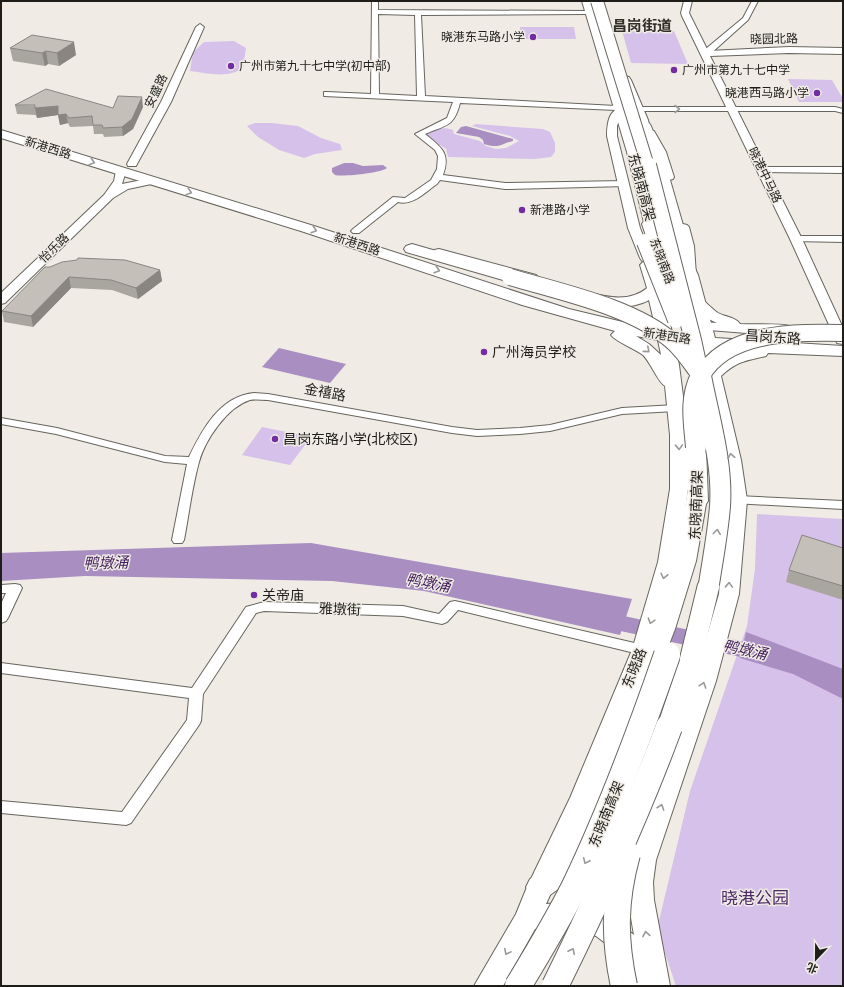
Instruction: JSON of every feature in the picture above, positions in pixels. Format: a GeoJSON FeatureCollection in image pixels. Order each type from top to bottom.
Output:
{"type":"FeatureCollection","features":[{"type":"Feature","properties":{"kind":"highway","name":"东晓南高架"},"geometry":{"type":"LineString","coordinates":[[518,986],[557,919],[580,874],[604,820],[650,704],[687,590],[697,532],[698,487],[696,447],[685,370],[687,331],[646,153],[597,1]]}},
{"type":"Feature","properties":{"kind":"highway","name":"东晓南高架"},"geometry":{"type":"LineString","coordinates":[[555,986],[597,898],[660,752],[669,727],[700,660],[711,621],[709,584],[717,532],[720,492],[711,385],[687,331],[634,152],[586,5]]}},
{"type":"Feature","properties":{"kind":"highway"},"geometry":{"type":"LineString","coordinates":[[616,111],[618,128],[645,242],[687,331]]}},
{"type":"Feature","properties":{"kind":"highway"},"geometry":{"type":"LineString","coordinates":[[644,126],[659,167],[681,246],[685,272],[687,331]]}},
{"type":"Feature","properties":{"kind":"highway"},"geometry":{"type":"LineString","coordinates":[[412,249],[510,277],[613,309],[649,324],[664,334],[684,351],[697,372],[711,385]]}},
{"type":"Feature","properties":{"kind":"highway"},"geometry":{"type":"LineString","coordinates":[[696,447],[693,404],[695,391],[704,369],[716,358],[747,342],[770,337],[795,334],[842,336]]}},
{"type":"Feature","properties":{"kind":"highway"},"geometry":{"type":"LineString","coordinates":[[540,886],[563,871],[619,744],[682,579],[692,537],[698,487]]}},
{"type":"Feature","properties":{"kind":"highway"},"geometry":{"type":"LineString","coordinates":[[624,986],[616,943],[616,904],[624,865],[660,752]]}},
{"type":"Feature","properties":{"kind":"main road","name":"东晓南路"},"geometry":{"type":"LineString","coordinates":[[601,1],[627,86],[644,126],[648,152],[668,224],[677,248],[690,275],[697,302],[687,331]]}},
{"type":"Feature","properties":{"kind":"main road","name":"东晓南路"},"geometry":{"type":"LineString","coordinates":[[586,5],[616,111],[626,135],[654,244],[667,272],[687,331]]}},
{"type":"Feature","properties":{"kind":"main road","name":"新港西路"},"geometry":{"type":"LineString","coordinates":[[1,124],[126,167],[152,181],[326,234],[574,316],[687,331]]}},
{"type":"Feature","properties":{"kind":"main road","name":"新港西路"},"geometry":{"type":"LineString","coordinates":[[1,134],[356,231],[624,323]]}},
{"type":"Feature","properties":{"kind":"main road"},"geometry":{"type":"LineString","coordinates":[[647,262],[654,244]]}},
{"type":"Feature","properties":{"kind":"main road"},"geometry":{"type":"LineString","coordinates":[[412,249],[468,260],[601,300],[626,302],[648,296],[655,289]]}},
{"type":"Feature","properties":{"kind":"main road","name":"东晓南路"},"geometry":{"type":"LineString","coordinates":[[647,262],[655,289],[687,331]]}},
{"type":"Feature","properties":{"kind":"main road"},"geometry":{"type":"LineString","coordinates":[[697,302],[714,316],[726,322],[759,330]]}},
{"type":"Feature","properties":{"kind":"main road"},"geometry":{"type":"LineString","coordinates":[[574,316],[623,336],[642,346],[657,360],[675,400]]}},
{"type":"Feature","properties":{"kind":"main road"},"geometry":{"type":"LineString","coordinates":[[711,621],[729,594],[737,500],[732,460],[711,385],[687,331],[759,330],[842,336]]}},
{"type":"Feature","properties":{"kind":"main road","name":"昌岗东路"},"geometry":{"type":"LineString","coordinates":[[687,331],[799,339],[842,336]]}},
{"type":"Feature","properties":{"kind":"main road","name":"昌岗东路"},"geometry":{"type":"LineString","coordinates":[[687,331],[810,350],[842,336]]}},
{"type":"Feature","properties":{"kind":"main road","name":"东晓路"},"geometry":{"type":"LineString","coordinates":[[488,986],[527,919],[540,886],[582,798],[643,646],[658,600],[672,537],[679,489],[680,467],[675,400],[687,331]]}},
{"type":"Feature","properties":{"kind":"main road"},"geometry":{"type":"LineString","coordinates":[[711,385],[730,359],[753,352],[810,350]]}},
{"type":"Feature","properties":{"kind":"main road"},"geometry":{"type":"LineString","coordinates":[[656,986],[640,900],[640,882],[643,860],[700,660]]}},
{"type":"Feature","properties":{"kind":"main road"},"geometry":{"type":"LineString","coordinates":[[527,919],[553,914],[577,918],[605,928],[627,945],[650,986]]}},
{"type":"Feature","properties":{"kind":"street"},"geometry":{"type":"LineString","coordinates":[[375,1],[375,96]]}},
{"type":"Feature","properties":{"kind":"street","name":"晓港中马路"},"geometry":{"type":"LineString","coordinates":[[688,1],[686,16],[842,336]]}},
{"type":"Feature","properties":{"kind":"street"},"geometry":{"type":"LineString","coordinates":[[705,54],[746,19],[755,1]]}},
{"type":"Feature","properties":{"kind":"street"},"geometry":{"type":"LineString","coordinates":[[375,12],[418,13],[586,5]]}},
{"type":"Feature","properties":{"kind":"street"},"geometry":{"type":"LineString","coordinates":[[418,13],[421,99]]}},
{"type":"Feature","properties":{"kind":"street","name":"安盛路"},"geometry":{"type":"LineString","coordinates":[[108,197],[166,102],[200,27]]}},
{"type":"Feature","properties":{"kind":"street","name":"晓园北路"},"geometry":{"type":"LineString","coordinates":[[705,54],[789,50],[843,51]]}},
{"type":"Feature","properties":{"kind":"street"},"geometry":{"type":"LineString","coordinates":[[327,94],[616,111]]}},
{"type":"Feature","properties":{"kind":"street"},"geometry":{"type":"LineString","coordinates":[[356,231],[396,199],[404,201],[408,200],[434,182],[438,177],[441,169],[442,156],[438,149],[420,134],[450,120],[453,116],[457,101]]}},
{"type":"Feature","properties":{"kind":"street"},"geometry":{"type":"LineString","coordinates":[[638,109],[835,109],[843,111]]}},
{"type":"Feature","properties":{"kind":"street","name":"东晓南路"},"geometry":{"type":"LineString","coordinates":[[616,111],[612,126],[612,136],[636,237],[647,262]]}},
{"type":"Feature","properties":{"kind":"street","name":"东晓南路"},"geometry":{"type":"LineString","coordinates":[[644,126],[661,152],[688,246],[690,275]]}},
{"type":"Feature","properties":{"kind":"street"},"geometry":{"type":"LineString","coordinates":[[762,170],[843,170]]}},
{"type":"Feature","properties":{"kind":"street"},"geometry":{"type":"LineString","coordinates":[[438,177],[505,186],[624,184]]}},
{"type":"Feature","properties":{"kind":"street"},"geometry":{"type":"LineString","coordinates":[[108,197],[124,187],[152,181]]}},
{"type":"Feature","properties":{"kind":"street","name":"怡乐路"},"geometry":{"type":"LineString","coordinates":[[1,300],[108,197]]}},
{"type":"Feature","properties":{"kind":"street"},"geometry":{"type":"LineString","coordinates":[[796,239],[843,239]]}},
{"type":"Feature","properties":{"kind":"street"},"geometry":{"type":"LineString","coordinates":[[654,244],[677,248]]}},
{"type":"Feature","properties":{"kind":"street","name":"金禧路"},"geometry":{"type":"LineString","coordinates":[[178,540],[193,461],[204,439],[223,412],[232,404],[250,397],[268,397],[452,430],[477,433],[550,428],[675,400],[711,385]]}},
{"type":"Feature","properties":{"kind":"street"},"geometry":{"type":"LineString","coordinates":[[1,421],[57,431],[165,459],[193,461]]}},
{"type":"Feature","properties":{"kind":"street"},"geometry":{"type":"LineString","coordinates":[[737,500],[843,505]]}},
{"type":"Feature","properties":{"kind":"street"},"geometry":{"type":"LineString","coordinates":[[1,589],[15,588],[1,618]]}},
{"type":"Feature","properties":{"kind":"street","name":"雅墩街"},"geometry":{"type":"LineString","coordinates":[[196,694],[251,610],[264,606],[403,611],[442,619],[455,605],[643,646]]}},
{"type":"Feature","properties":{"kind":"street"},"geometry":{"type":"LineString","coordinates":[[1,668],[196,694],[194,721],[126,819],[1,807]]}},
{"type":"Feature","properties":{"kind":"green space"},"geometry":{"type":"Polygon","coordinates":[[[520,27],[574,27],[576,39],[521,39],[520,27]]]}},
{"type":"Feature","properties":{"kind":"green space"},"geometry":{"type":"Polygon","coordinates":[[[622,31],[674,31],[688,64],[631,63],[622,31]]]}},
{"type":"Feature","properties":{"kind":"green space"},"geometry":{"type":"Polygon","coordinates":[[[234,41],[246,48],[243,68],[224,74],[210,74],[190,71],[193,52],[204,42],[234,41]]]}},
{"type":"Feature","properties":{"kind":"green space","name":"晓港西马路小学"},"geometry":{"type":"Polygon","coordinates":[[[788,79],[832,80],[843,99],[843,102],[799,102],[788,79]]]}},
{"type":"Feature","properties":{"kind":"green space"},"geometry":{"type":"Polygon","coordinates":[[[255,123],[298,126],[321,138],[340,144],[342,150],[315,154],[304,158],[279,150],[258,137],[247,126],[255,123]]]}},
{"type":"Feature","properties":{"kind":"green space"},"geometry":{"type":"Polygon","coordinates":[[[476,124],[543,129],[550,132],[555,143],[555,152],[551,157],[535,159],[448,157],[446,149],[426,136],[426,134],[436,129],[449,129],[453,130],[454,134],[480,141],[486,146],[496,149],[506,148],[519,141],[510,136],[472,126],[476,124]]]}},
{"type":"Feature","properties":{"kind":"green space"},"geometry":{"type":"Polygon","coordinates":[[[262,427],[311,437],[290,465],[242,455],[262,427]]]}},
{"type":"Feature","properties":{"kind":"green space","name":"晓港公园"},"geometry":{"type":"Polygon","coordinates":[[[757,514],[843,519],[843,986],[676,986],[657,929],[690,791],[747,626],[755,569],[757,514]]]}},
{"type":"Feature","properties":{"kind":"water"},"geometry":{"type":"Polygon","coordinates":[[[466,126],[513,139],[513,141],[500,146],[493,146],[484,144],[483,140],[479,137],[456,133],[461,127],[466,126]]]}},
{"type":"Feature","properties":{"kind":"water"},"geometry":{"type":"Polygon","coordinates":[[[344,163],[353,163],[363,166],[383,165],[387,168],[370,173],[353,175],[335,175],[332,172],[332,168],[344,163]]]}},
{"type":"Feature","properties":{"kind":"water"},"geometry":{"type":"Polygon","coordinates":[[[279,348],[346,364],[330,383],[262,367],[279,348]]]}},
{"type":"Feature","properties":{"kind":"water"},"geometry":{"type":"Polygon","coordinates":[[[311,543],[632,599],[620,635],[424,591],[332,581],[85,576],[1,581],[1,553],[311,543]]]}},
{"type":"Feature","properties":{"kind":"water"},"geometry":{"type":"Polygon","coordinates":[[[746,632],[843,669],[843,699],[793,674],[740,658],[746,632]]]}},
{"type":"Feature","properties":{"kind":"building"},"geometry":{"type":"Polygon","coordinates":[[[32,35],[74,42],[57,53],[46,51],[42,53],[10,48],[32,35]]]}},
{"type":"Feature","properties":{"kind":"building"},"geometry":{"type":"Polygon","coordinates":[[[46,89],[113,108],[118,96],[142,97],[132,119],[122,127],[103,128],[102,125],[93,125],[92,116],[69,118],[66,114],[58,115],[58,106],[35,108],[35,105],[15,105],[46,89]]]}},
{"type":"Feature","properties":{"kind":"building"},"geometry":{"type":"Polygon","coordinates":[[[78,258],[125,260],[160,270],[136,288],[111,280],[69,277],[31,316],[2,311],[45,267],[50,267],[62,262],[77,260],[78,258]]]}},
{"type":"Feature","properties":{"kind":"building"},"geometry":{"type":"Polygon","coordinates":[[[802,535],[843,548],[843,586],[789,570],[802,535]]]}},
{"type":"Feature","properties":{"kind":"waterway","name":"鸭墩涌"},"geometry":{"type":"LineString","coordinates":[[596,618],[769,655]]}},
{"type":"Feature","properties":{"kind":"place","name":"晓港东马路小学"},"geometry":{"type":"Point","coordinates":[533,37]}},
{"type":"Feature","properties":{"kind":"place","name":"广州市第九十七中学(初中部)"},"geometry":{"type":"Point","coordinates":[231,66]}},
{"type":"Feature","properties":{"kind":"place","name":"广州市第九十七中学"},"geometry":{"type":"Point","coordinates":[674,70]}},
{"type":"Feature","properties":{"kind":"place","name":"晓港西马路小学"},"geometry":{"type":"Point","coordinates":[817,93]}},
{"type":"Feature","properties":{"kind":"place","name":"新港路小学"},"geometry":{"type":"Point","coordinates":[522,210]}},
{"type":"Feature","properties":{"kind":"place","name":"广州海员学校"},"geometry":{"type":"Point","coordinates":[484,352]}},
{"type":"Feature","properties":{"kind":"place","name":"昌岗东路小学(北校区)"},"geometry":{"type":"Point","coordinates":[275,439]}},
{"type":"Feature","properties":{"kind":"place","name":"关帝庙"},"geometry":{"type":"Point","coordinates":[254,595]}},
{"type":"Feature","properties":{"kind":"district","name":"昌岗街道"},"geometry":{"type":"Point","coordinates":[642,26]}}]}
